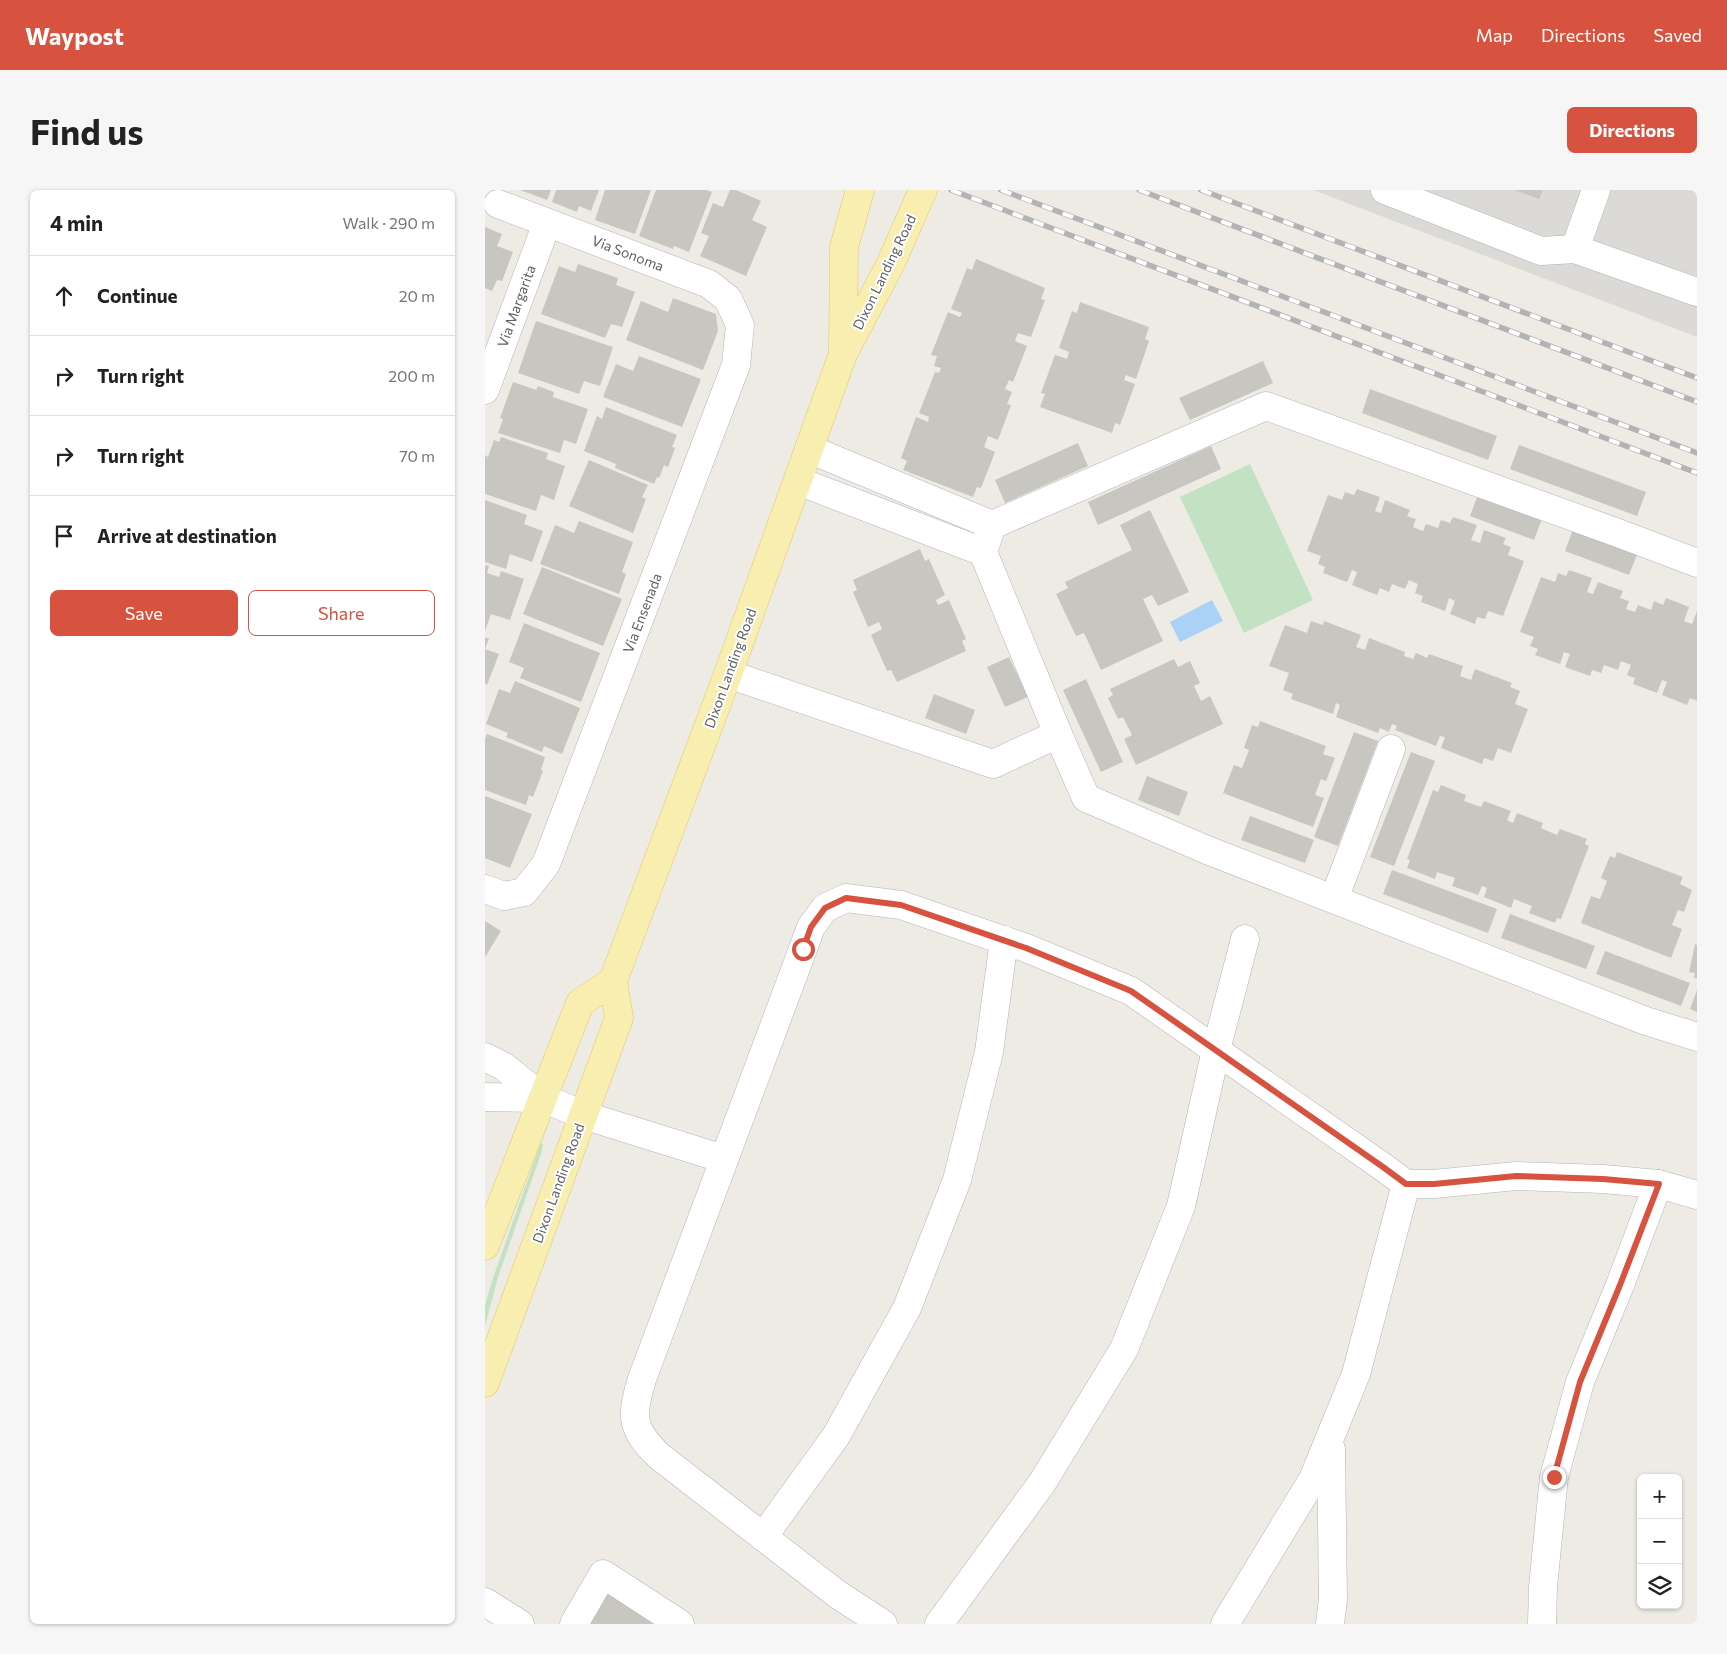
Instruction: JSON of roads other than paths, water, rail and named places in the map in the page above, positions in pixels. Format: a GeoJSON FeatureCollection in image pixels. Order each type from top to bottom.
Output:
{"type":"FeatureCollection","features":[{"type":"Feature","properties":{"kind":"main road","name":"Dixon Landing Road"},"geometry":{"type":"LineString","coordinates":[[843,354],[844,247],[860,190]]}},
{"type":"Feature","properties":{"kind":"main road","name":"Dixon Landing Road"},"geometry":{"type":"LineString","coordinates":[[485,1383],[619,1018],[613,981],[728,674],[843,354],[890,265],[921,195]]}},
{"type":"Feature","properties":{"kind":"main road"},"geometry":{"type":"LineString","coordinates":[[485,1246],[580,1003],[613,981]]}},
{"type":"Feature","properties":{"kind":"street"},"geometry":{"type":"LineString","coordinates":[[1385,190],[1541,251],[1575,249],[1697,292]]}},
{"type":"Feature","properties":{"kind":"street"},"geometry":{"type":"LineString","coordinates":[[1575,249],[1596,190]]}},
{"type":"Feature","properties":{"kind":"street","name":"Via Sonoma"},"geometry":{"type":"LineString","coordinates":[[498,204],[709,284],[728,299],[740,325]]}},
{"type":"Feature","properties":{"kind":"street","name":"Via Margarita"},"geometry":{"type":"LineString","coordinates":[[485,390],[547,223]]}},
{"type":"Feature","properties":{"kind":"street","name":"Via Ensenada"},"geometry":{"type":"LineString","coordinates":[[485,889],[504,896],[524,892],[546,864],[736,365],[740,325]]}},
{"type":"Feature","properties":{"kind":"street"},"geometry":{"type":"LineString","coordinates":[[809,449],[992,526],[1266,406],[1599,526],[1697,564]]}},
{"type":"Feature","properties":{"kind":"street"},"geometry":{"type":"LineString","coordinates":[[797,481],[983,552]]}},
{"type":"Feature","properties":{"kind":"street"},"geometry":{"type":"LineString","coordinates":[[992,526],[983,552],[1086,798],[1207,850],[1646,1021],[1697,1037]]}},
{"type":"Feature","properties":{"kind":"street"},"geometry":{"type":"LineString","coordinates":[[728,674],[993,764],[1058,734]]}},
{"type":"Feature","properties":{"kind":"street"},"geometry":{"type":"LineString","coordinates":[[1334,899],[1391,749]]}},
{"type":"Feature","properties":{"kind":"street"},"geometry":{"type":"LineString","coordinates":[[883,1624],[837,1594],[659,1456],[638,1431],[635,1414],[636,1399],[642,1379],[811,927],[825,908],[846,898],[901,905],[1004,940],[1131,991],[1406,1184],[1434,1184],[1516,1176],[1603,1179],[1659,1184],[1697,1194]]}},
{"type":"Feature","properties":{"kind":"street"},"geometry":{"type":"LineString","coordinates":[[939,1624],[1042,1483],[1124,1349],[1181,1206],[1216,1050],[1245,939]]}},
{"type":"Feature","properties":{"kind":"street"},"geometry":{"type":"LineString","coordinates":[[763,1537],[836,1436],[907,1308],[957,1180],[989,1052],[1004,940]]}},
{"type":"Feature","properties":{"kind":"street"},"geometry":{"type":"LineString","coordinates":[[494,1062],[543,1098],[583,1115],[725,1159]]}},
{"type":"Feature","properties":{"kind":"street"},"geometry":{"type":"LineString","coordinates":[[485,1098],[543,1098]]}},
{"type":"Feature","properties":{"kind":"street"},"geometry":{"type":"LineString","coordinates":[[1225,1624],[1313,1479],[1356,1374],[1406,1184]]}},
{"type":"Feature","properties":{"kind":"street"},"geometry":{"type":"LineString","coordinates":[[1542,1624],[1543,1587],[1554,1477],[1580,1382],[1659,1184]]}},
{"type":"Feature","properties":{"kind":"street"},"geometry":{"type":"LineString","coordinates":[[1330,1624],[1333,1599],[1331,1435]]}},
{"type":"Feature","properties":{"kind":"street"},"geometry":{"type":"LineString","coordinates":[[574,1624],[603,1574],[680,1624]]}},
{"type":"Feature","properties":{"kind":"street"},"geometry":{"type":"LineString","coordinates":[[485,1602],[513,1622]]}},
{"type":"Feature","properties":{"kind":"water"},"geometry":{"type":"Polygon","coordinates":[[[1212,600],[1223,621],[1180,642],[1170,622],[1212,600]]]}},
{"type":"Feature","properties":{"kind":"railway"},"geometry":{"type":"LineString","coordinates":[[951,190],[1697,473]]}},
{"type":"Feature","properties":{"kind":"railway"},"geometry":{"type":"LineString","coordinates":[[1001,190],[1697,453]]}},
{"type":"Feature","properties":{"kind":"railway"},"geometry":{"type":"LineString","coordinates":[[1139,190],[1697,402]]}},
{"type":"Feature","properties":{"kind":"railway"},"geometry":{"type":"LineString","coordinates":[[1201,190],[1697,378]]}}]}
